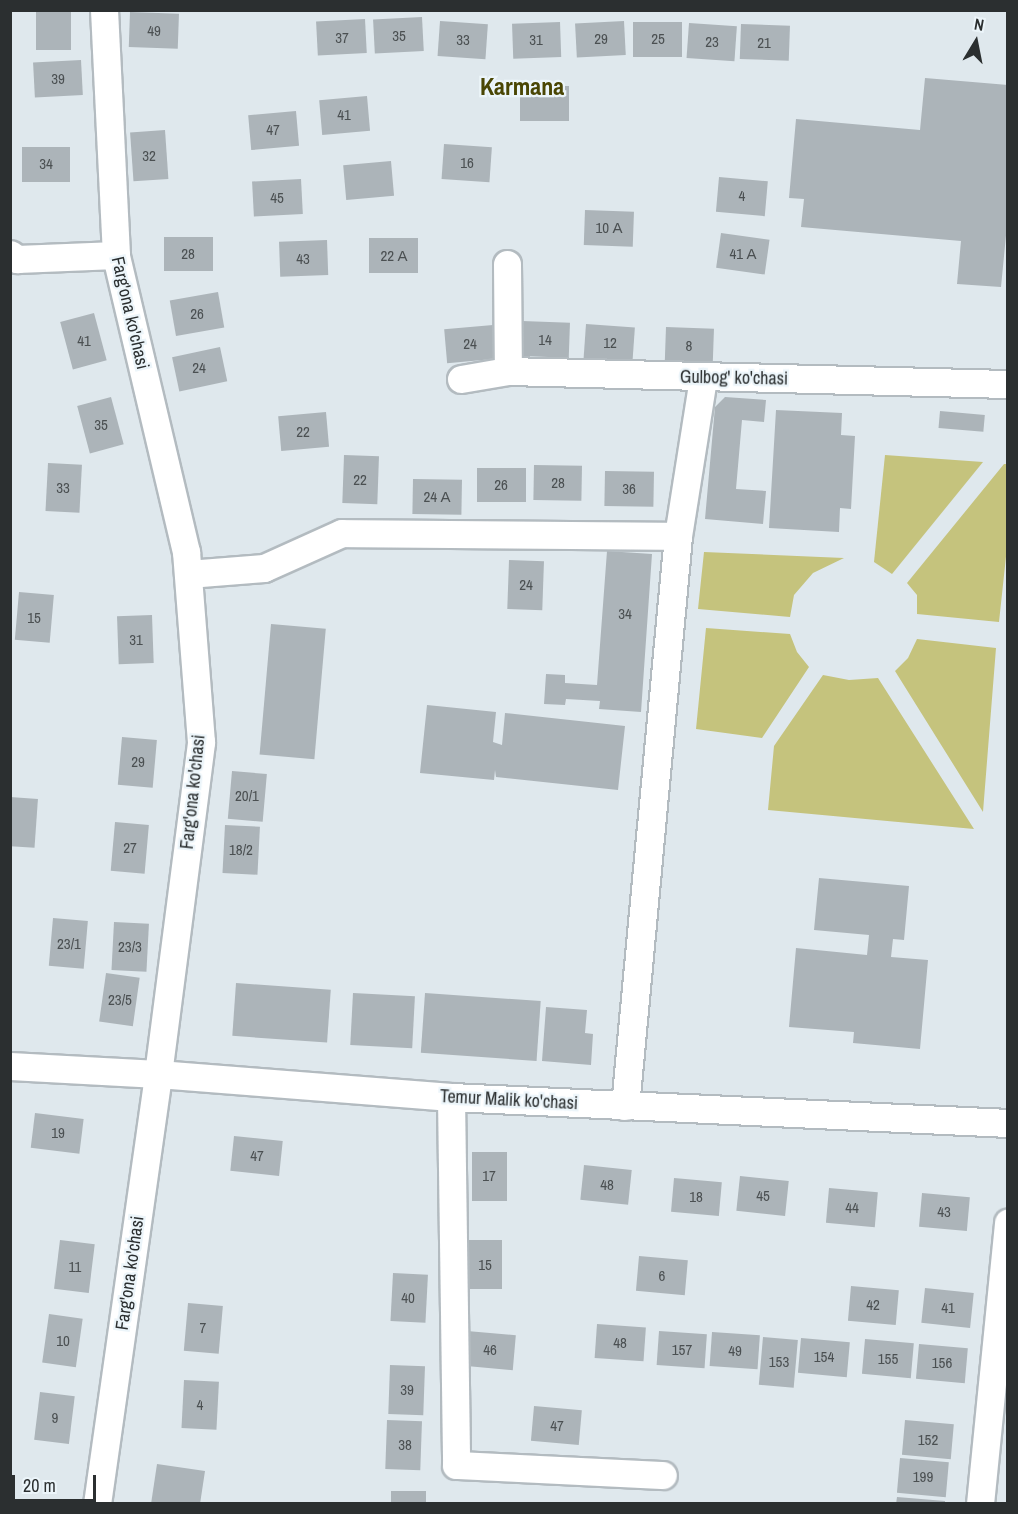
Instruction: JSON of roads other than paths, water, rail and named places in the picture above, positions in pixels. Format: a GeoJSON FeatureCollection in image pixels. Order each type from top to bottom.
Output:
{"type":"FeatureCollection","features":[{"type":"Feature","properties":{"kind":"street","name":"Farg'ona ko'chasi"},"geometry":{"type":"LineString","coordinates":[[97,1503],[158,1074],[201,742],[186,552],[116,255],[104,10]]}},
{"type":"Feature","properties":{"kind":"street"},"geometry":{"type":"LineString","coordinates":[[10,254],[17,259],[116,255]]}},
{"type":"Feature","properties":{"kind":"street"},"geometry":{"type":"LineString","coordinates":[[507,264],[508,371]]}},
{"type":"Feature","properties":{"kind":"street","name":"Gulbog' ko'chasi"},"geometry":{"type":"LineString","coordinates":[[461,379],[508,371],[703,378],[1008,384]]}},
{"type":"Feature","properties":{"kind":"street"},"geometry":{"type":"LineString","coordinates":[[625,1106],[678,536],[703,378]]}},
{"type":"Feature","properties":{"kind":"street"},"geometry":{"type":"LineString","coordinates":[[188,574],[264,568],[342,533],[678,536]]}},
{"type":"Feature","properties":{"kind":"street","name":"Temur Malik ko'chasi"},"geometry":{"type":"LineString","coordinates":[[10,1066],[158,1074],[451,1097],[1008,1123]]}},
{"type":"Feature","properties":{"kind":"street"},"geometry":{"type":"LineString","coordinates":[[451,1097],[456,1465],[663,1475]]}},
{"type":"Feature","properties":{"kind":"street"},"geometry":{"type":"LineString","coordinates":[[980,1503],[1008,1222]]}},
{"type":"Feature","properties":{"kind":"district","name":"Karmana"},"geometry":{"type":"Point","coordinates":[522,87]}}]}
